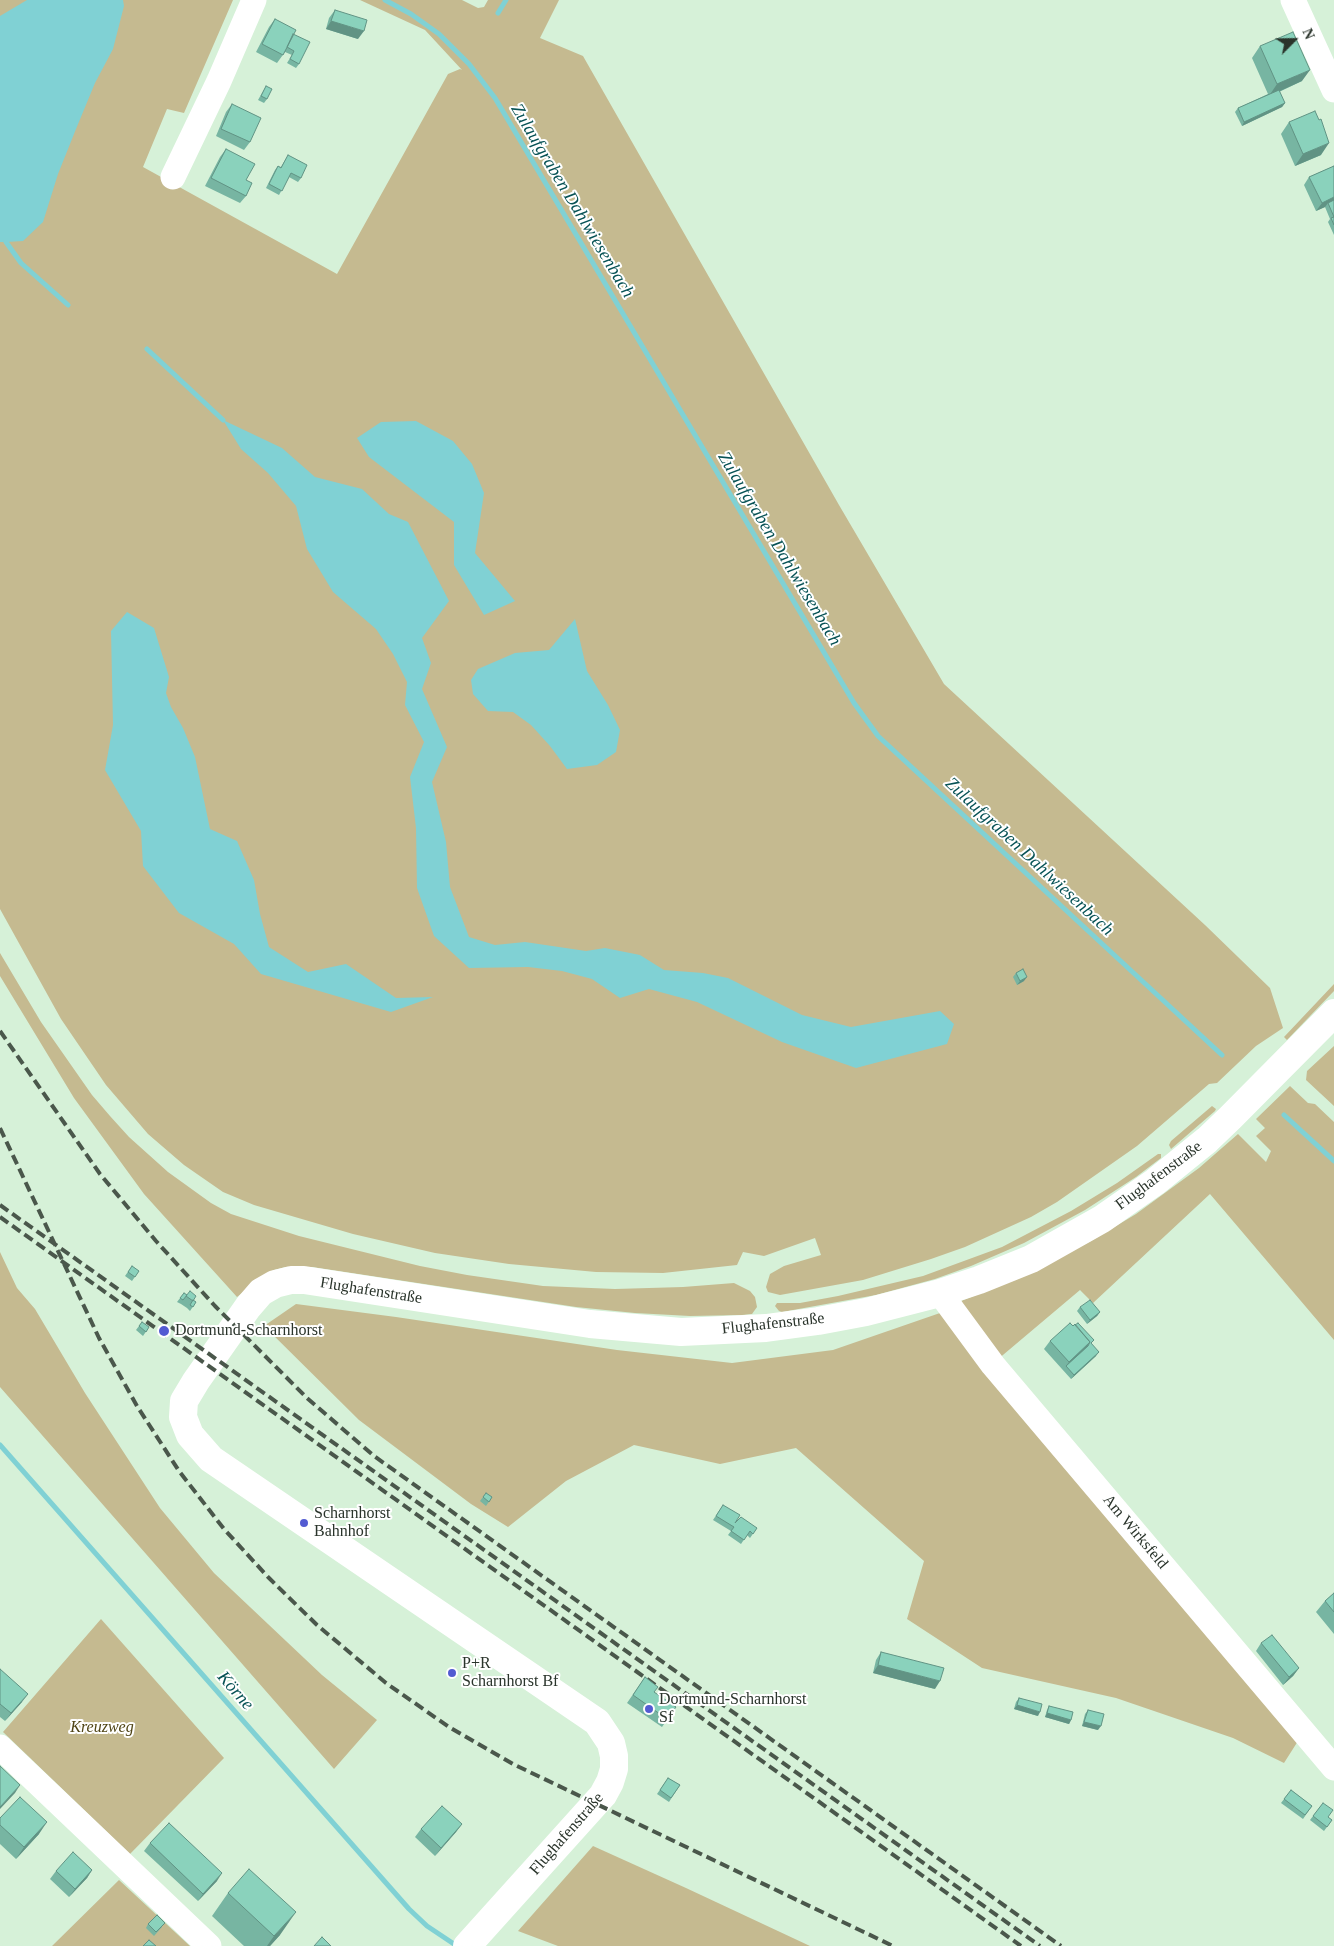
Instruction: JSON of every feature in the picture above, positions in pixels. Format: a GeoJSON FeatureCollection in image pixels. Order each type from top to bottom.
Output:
{"type":"FeatureCollection","features":[{"type":"Feature","properties":{"kind":"main road","name":"Flughafenstraße"},"geometry":{"type":"LineString","coordinates":[[472,1941],[603,1795],[614,1769],[611,1743],[597,1722],[210,1459],[190,1435],[183,1417],[184,1401],[196,1380],[248,1307],[261,1292],[275,1284],[290,1280],[304,1280],[590,1324],[681,1332],[724,1331],[818,1320],[866,1312],[940,1293],[1031,1259],[1102,1219],[1155,1182],[1224,1124],[1334,1013]]}},
{"type":"Feature","properties":{"kind":"street"},"geometry":{"type":"LineString","coordinates":[[173,177],[219,81],[254,0]]}},
{"type":"Feature","properties":{"kind":"street"},"geometry":{"type":"LineString","coordinates":[[1293,0],[1334,90]]}},
{"type":"Feature","properties":{"kind":"street","name":"Am Wirksfeld"},"geometry":{"type":"LineString","coordinates":[[940,1293],[993,1364],[1334,1768]]}},
{"type":"Feature","properties":{"kind":"street"},"geometry":{"type":"LineString","coordinates":[[0,1747],[209,1946]]}},
{"type":"Feature","properties":{"kind":"green space"},"geometry":{"type":"Polygon","coordinates":[[[0,0],[233,0],[184,113],[167,109],[143,167],[337,274],[448,74],[460,69],[462,70],[425,30],[360,0],[462,0],[478,8],[484,7],[488,0],[559,0],[540,38],[583,56],[839,505],[944,684],[1205,925],[1270,988],[1283,1028],[1256,1046],[1217,1083],[1209,1084],[1137,1146],[1057,1202],[1031,1217],[965,1247],[931,1259],[863,1280],[780,1295],[768,1292],[766,1287],[770,1274],[784,1266],[821,1255],[815,1238],[764,1256],[743,1252],[737,1265],[663,1273],[596,1272],[509,1264],[435,1253],[353,1234],[254,1205],[223,1192],[184,1165],[148,1134],[106,1085],[61,1019],[0,909],[0,0]]]}},
{"type":"Feature","properties":{"kind":"green space"},"geometry":{"type":"Polygon","coordinates":[[[0,953],[41,1022],[92,1095],[110,1116],[129,1137],[168,1172],[211,1203],[231,1214],[299,1236],[420,1266],[543,1286],[615,1289],[734,1283],[750,1291],[755,1297],[757,1307],[752,1314],[742,1315],[690,1316],[635,1313],[576,1307],[312,1267],[286,1267],[274,1270],[237,1297],[144,1194],[74,1098],[0,976],[0,953]]]}},
{"type":"Feature","properties":{"kind":"green space"},"geometry":{"type":"Polygon","coordinates":[[[1334,984],[1334,991],[1287,1040],[1284,1037],[1334,984]]]}},
{"type":"Feature","properties":{"kind":"green space"},"geometry":{"type":"Polygon","coordinates":[[[1334,1046],[1334,1106],[1306,1080],[1307,1071],[1334,1046]]]}},
{"type":"Feature","properties":{"kind":"green space"},"geometry":{"type":"Polygon","coordinates":[[[1290,1086],[1308,1103],[1315,1104],[1334,1122],[1334,1340],[1210,1194],[1093,1303],[1080,1290],[997,1360],[961,1301],[1022,1277],[1091,1241],[1136,1214],[1199,1168],[1238,1134],[1266,1162],[1271,1151],[1256,1136],[1265,1128],[1256,1119],[1290,1086]]]}},
{"type":"Feature","properties":{"kind":"green space"},"geometry":{"type":"Polygon","coordinates":[[[1212,1106],[1216,1109],[1215,1111],[1171,1149],[1169,1145],[1171,1141],[1212,1106]]]}},
{"type":"Feature","properties":{"kind":"green space"},"geometry":{"type":"Polygon","coordinates":[[[1158,1154],[1161,1154],[1161,1158],[1136,1177],[1085,1210],[1024,1243],[971,1266],[935,1279],[876,1295],[782,1312],[775,1306],[777,1303],[800,1303],[838,1296],[923,1276],[1002,1247],[1071,1211],[1117,1183],[1158,1154]]]}},
{"type":"Feature","properties":{"kind":"green space"},"geometry":{"type":"Polygon","coordinates":[[[0,1252],[17,1288],[35,1309],[85,1393],[160,1508],[214,1573],[322,1675],[377,1720],[334,1769],[0,1387],[0,1252]]]}},
{"type":"Feature","properties":{"kind":"green space"},"geometry":{"type":"Polygon","coordinates":[[[296,1304],[617,1350],[732,1363],[833,1350],[940,1313],[1298,1741],[1284,1763],[1233,1738],[1116,1698],[982,1668],[907,1619],[924,1561],[796,1448],[720,1464],[634,1445],[566,1481],[508,1527],[471,1504],[359,1420],[264,1326],[296,1304]]]}},
{"type":"Feature","properties":{"kind":"green space","name":"Kreuzweg"},"geometry":{"type":"Polygon","coordinates":[[[101,1619],[224,1758],[130,1854],[3,1732],[101,1619]]]}},
{"type":"Feature","properties":{"kind":"green space"},"geometry":{"type":"Polygon","coordinates":[[[593,1846],[810,1946],[558,1946],[518,1931],[593,1846]]]}},
{"type":"Feature","properties":{"kind":"green space"},"geometry":{"type":"Polygon","coordinates":[[[119,1880],[190,1946],[52,1946],[119,1880]]]}},
{"type":"Feature","properties":{"kind":"water"},"geometry":{"type":"Polygon","coordinates":[[[27,0],[123,0],[124,6],[113,49],[95,83],[76,129],[58,174],[43,222],[23,241],[0,242],[0,16],[27,0]]]}},
{"type":"Feature","properties":{"kind":"water"},"geometry":{"type":"Polygon","coordinates":[[[223,420],[282,448],[315,477],[362,489],[389,514],[408,522],[449,601],[422,638],[431,663],[422,689],[447,747],[432,782],[446,842],[450,887],[469,937],[495,945],[525,942],[586,951],[605,948],[640,955],[664,970],[703,973],[728,978],[802,1015],[851,1027],[940,1011],[954,1024],[947,1044],[856,1068],[782,1042],[697,1002],[649,989],[620,998],[592,979],[562,971],[528,967],[469,968],[434,936],[417,888],[416,828],[410,777],[424,742],[405,705],[407,682],[393,654],[376,629],[333,592],[307,549],[296,506],[268,473],[241,449],[223,420]]]}},
{"type":"Feature","properties":{"kind":"water"},"geometry":{"type":"Polygon","coordinates":[[[416,421],[453,441],[472,464],[484,493],[475,553],[515,601],[484,615],[454,565],[454,522],[369,457],[357,438],[381,422],[416,421]]]}},
{"type":"Feature","properties":{"kind":"water"},"geometry":{"type":"Polygon","coordinates":[[[127,612],[154,628],[169,677],[166,693],[195,757],[210,829],[237,841],[254,880],[260,914],[269,947],[308,972],[346,964],[396,998],[433,997],[391,1012],[261,974],[234,944],[179,913],[143,866],[141,831],[105,770],[113,725],[111,631],[127,612]]]}},
{"type":"Feature","properties":{"kind":"water"},"geometry":{"type":"Polygon","coordinates":[[[575,619],[587,671],[608,705],[620,730],[616,752],[597,765],[567,769],[531,725],[513,712],[488,711],[473,694],[471,680],[478,669],[515,653],[549,650],[575,619]]]}},
{"type":"Feature","properties":{"kind":"building"},"geometry":{"type":"Polygon","coordinates":[[[335,10],[367,20],[364,31],[331,21],[335,10]]]}},
{"type":"Feature","properties":{"kind":"building"},"geometry":{"type":"Polygon","coordinates":[[[275,19],[296,30],[283,55],[262,44],[275,19]]]}},
{"type":"Feature","properties":{"kind":"building"},"geometry":{"type":"Polygon","coordinates":[[[1293,32],[1310,70],[1277,84],[1260,46],[1293,32]]]}},
{"type":"Feature","properties":{"kind":"building"},"geometry":{"type":"Polygon","coordinates":[[[293,34],[310,42],[299,64],[290,59],[294,51],[287,47],[293,34]]]}},
{"type":"Feature","properties":{"kind":"building"},"geometry":{"type":"Polygon","coordinates":[[[266,86],[272,89],[267,99],[261,96],[266,86]]]}},
{"type":"Feature","properties":{"kind":"building"},"geometry":{"type":"Polygon","coordinates":[[[1279,90],[1285,103],[1244,122],[1238,108],[1279,90]]]}},
{"type":"Feature","properties":{"kind":"building"},"geometry":{"type":"Polygon","coordinates":[[[232,104],[261,118],[250,142],[221,129],[232,104]]]}},
{"type":"Feature","properties":{"kind":"building"},"geometry":{"type":"Polygon","coordinates":[[[1315,111],[1319,120],[1321,119],[1329,143],[1303,154],[1289,122],[1315,111]]]}},
{"type":"Feature","properties":{"kind":"building"},"geometry":{"type":"Polygon","coordinates":[[[226,149],[255,164],[246,180],[252,183],[246,196],[211,178],[226,149]]]}},
{"type":"Feature","properties":{"kind":"building"},"geometry":{"type":"Polygon","coordinates":[[[288,155],[307,165],[301,178],[291,173],[282,191],[269,184],[278,166],[281,168],[288,155]]]}},
{"type":"Feature","properties":{"kind":"building"},"geometry":{"type":"Polygon","coordinates":[[[1334,166],[1334,197],[1322,203],[1309,177],[1334,166]]]}},
{"type":"Feature","properties":{"kind":"building"},"geometry":{"type":"Polygon","coordinates":[[[1334,200],[1334,217],[1328,203],[1334,200]]]}},
{"type":"Feature","properties":{"kind":"building"},"geometry":{"type":"Polygon","coordinates":[[[1023,969],[1027,977],[1020,981],[1016,973],[1023,969]]]}},
{"type":"Feature","properties":{"kind":"building"},"geometry":{"type":"Polygon","coordinates":[[[132,1266],[139,1271],[135,1277],[128,1272],[132,1266]]]}},
{"type":"Feature","properties":{"kind":"building"},"geometry":{"type":"Polygon","coordinates":[[[190,1291],[196,1296],[193,1301],[186,1296],[190,1291]]]}},
{"type":"Feature","properties":{"kind":"building"},"geometry":{"type":"Polygon","coordinates":[[[184,1293],[187,1295],[183,1300],[180,1298],[184,1293]]]}},
{"type":"Feature","properties":{"kind":"building"},"geometry":{"type":"Polygon","coordinates":[[[193,1300],[196,1302],[193,1307],[190,1305],[193,1300]]]}},
{"type":"Feature","properties":{"kind":"building"},"geometry":{"type":"Polygon","coordinates":[[[1090,1300],[1100,1312],[1090,1320],[1080,1307],[1090,1300]]]}},
{"type":"Feature","properties":{"kind":"building"},"geometry":{"type":"Polygon","coordinates":[[[142,1322],[149,1327],[146,1332],[139,1326],[142,1322]]]}},
{"type":"Feature","properties":{"kind":"building"},"geometry":{"type":"Polygon","coordinates":[[[1070,1323],[1073,1326],[1075,1324],[1090,1342],[1069,1362],[1050,1341],[1070,1323]]]}},
{"type":"Feature","properties":{"kind":"building"},"geometry":{"type":"Polygon","coordinates":[[[1078,1323],[1094,1340],[1091,1343],[1099,1352],[1074,1375],[1066,1366],[1090,1342],[1075,1325],[1078,1323]]]}},
{"type":"Feature","properties":{"kind":"building"},"geometry":{"type":"Polygon","coordinates":[[[486,1493],[492,1497],[489,1502],[483,1497],[486,1493]]]}},
{"type":"Feature","properties":{"kind":"building"},"geometry":{"type":"Polygon","coordinates":[[[723,1505],[740,1515],[735,1523],[741,1517],[757,1528],[753,1534],[750,1531],[744,1540],[731,1531],[734,1527],[716,1516],[723,1505]]]}},
{"type":"Feature","properties":{"kind":"building"},"geometry":{"type":"Polygon","coordinates":[[[1334,1593],[1334,1612],[1325,1601],[1334,1593]]]}},
{"type":"Feature","properties":{"kind":"building"},"geometry":{"type":"Polygon","coordinates":[[[1272,1635],[1299,1668],[1289,1677],[1261,1643],[1272,1635]]]}},
{"type":"Feature","properties":{"kind":"building"},"geometry":{"type":"Polygon","coordinates":[[[881,1652],[944,1668],[940,1681],[878,1665],[881,1652]]]}},
{"type":"Feature","properties":{"kind":"building"},"geometry":{"type":"Polygon","coordinates":[[[0,1669],[28,1694],[11,1713],[0,1704],[0,1669]]]}},
{"type":"Feature","properties":{"kind":"building"},"geometry":{"type":"Polygon","coordinates":[[[645,1677],[658,1687],[654,1692],[676,1707],[667,1719],[633,1695],[645,1677]]]}},
{"type":"Feature","properties":{"kind":"building"},"geometry":{"type":"Polygon","coordinates":[[[1019,1698],[1042,1704],[1040,1712],[1017,1705],[1019,1698]]]}},
{"type":"Feature","properties":{"kind":"building"},"geometry":{"type":"Polygon","coordinates":[[[1049,1706],[1073,1712],[1071,1720],[1047,1713],[1049,1706]]]}},
{"type":"Feature","properties":{"kind":"building"},"geometry":{"type":"Polygon","coordinates":[[[1088,1710],[1104,1714],[1101,1726],[1084,1722],[1088,1710]]]}},
{"type":"Feature","properties":{"kind":"building"},"geometry":{"type":"Polygon","coordinates":[[[0,1766],[20,1785],[0,1807],[0,1766]]]}},
{"type":"Feature","properties":{"kind":"building"},"geometry":{"type":"Polygon","coordinates":[[[668,1778],[680,1785],[671,1798],[660,1790],[668,1778]]]}},
{"type":"Feature","properties":{"kind":"building"},"geometry":{"type":"Polygon","coordinates":[[[1291,1790],[1312,1806],[1305,1815],[1284,1799],[1291,1790]]]}},
{"type":"Feature","properties":{"kind":"building"},"geometry":{"type":"Polygon","coordinates":[[[20,1797],[47,1822],[24,1847],[0,1825],[0,1818],[20,1797]]]}},
{"type":"Feature","properties":{"kind":"building"},"geometry":{"type":"Polygon","coordinates":[[[1323,1803],[1333,1810],[1328,1817],[1332,1820],[1327,1827],[1313,1816],[1323,1803]]]}},
{"type":"Feature","properties":{"kind":"building"},"geometry":{"type":"Polygon","coordinates":[[[442,1806],[462,1824],[441,1848],[421,1829],[442,1806]]]}},
{"type":"Feature","properties":{"kind":"building"},"geometry":{"type":"Polygon","coordinates":[[[169,1823],[222,1873],[203,1894],[150,1843],[169,1823]]]}},
{"type":"Feature","properties":{"kind":"building"},"geometry":{"type":"Polygon","coordinates":[[[73,1852],[92,1870],[75,1889],[56,1871],[73,1852]]]}},
{"type":"Feature","properties":{"kind":"building"},"geometry":{"type":"Polygon","coordinates":[[[249,1869],[296,1912],[274,1936],[228,1893],[249,1869]]]}},
{"type":"Feature","properties":{"kind":"building"},"geometry":{"type":"Polygon","coordinates":[[[157,1915],[165,1923],[156,1932],[148,1924],[157,1915]]]}},
{"type":"Feature","properties":{"kind":"building"},"geometry":{"type":"Polygon","coordinates":[[[322,1937],[331,1946],[314,1946],[322,1937]]]}},
{"type":"Feature","properties":{"kind":"building"},"geometry":{"type":"Polygon","coordinates":[[[149,1940],[156,1946],[143,1946],[149,1940]]]}},
{"type":"Feature","properties":{"kind":"waterway","name":"Zulaufgraben Dahlwiesenbach"},"geometry":{"type":"LineString","coordinates":[[385,0],[411,14],[439,34],[469,64],[495,98],[854,703],[878,736],[1222,1055]]}},
{"type":"Feature","properties":{"kind":"waterway"},"geometry":{"type":"LineString","coordinates":[[498,13],[506,0]]}},
{"type":"Feature","properties":{"kind":"waterway"},"geometry":{"type":"LineString","coordinates":[[6,242],[21,263],[68,305]]}},
{"type":"Feature","properties":{"kind":"waterway"},"geometry":{"type":"LineString","coordinates":[[147,349],[223,420]]}},
{"type":"Feature","properties":{"kind":"waterway","name":"Zulaufgraben Dahlwiesenbach"},"geometry":{"type":"LineString","coordinates":[[1284,1115],[1334,1161]]}},
{"type":"Feature","properties":{"kind":"waterway","name":"Körne"},"geometry":{"type":"LineString","coordinates":[[0,1445],[409,1909],[427,1926],[457,1946]]}},
{"type":"Feature","properties":{"kind":"railway"},"geometry":{"type":"LineString","coordinates":[[0,1031],[100,1174],[156,1241],[215,1306],[307,1398],[374,1456],[1061,1946]]}},
{"type":"Feature","properties":{"kind":"railway"},"geometry":{"type":"LineString","coordinates":[[0,1128],[99,1338],[137,1406],[179,1471],[224,1529],[268,1577],[317,1625],[386,1683],[449,1727],[513,1764],[893,1946]]}},
{"type":"Feature","properties":{"kind":"railway"},"geometry":{"type":"LineString","coordinates":[[0,1205],[1040,1946]]}},
{"type":"Feature","properties":{"kind":"railway"},"geometry":{"type":"LineString","coordinates":[[0,1217],[1021,1946]]}},
{"type":"Feature","properties":{"kind":"place","name":"Dortmund-Scharnhorst"},"geometry":{"type":"Point","coordinates":[164,1331]}},
{"type":"Feature","properties":{"kind":"place","name":"Scharnhorst Bahnhof"},"geometry":{"type":"Point","coordinates":[304,1523]}},
{"type":"Feature","properties":{"kind":"place","name":"P+R Scharnhorst Bf"},"geometry":{"type":"Point","coordinates":[452,1673]}},
{"type":"Feature","properties":{"kind":"place","name":"Dortmund-Scharnhorst Sf"},"geometry":{"type":"Point","coordinates":[649,1709]}}]}
